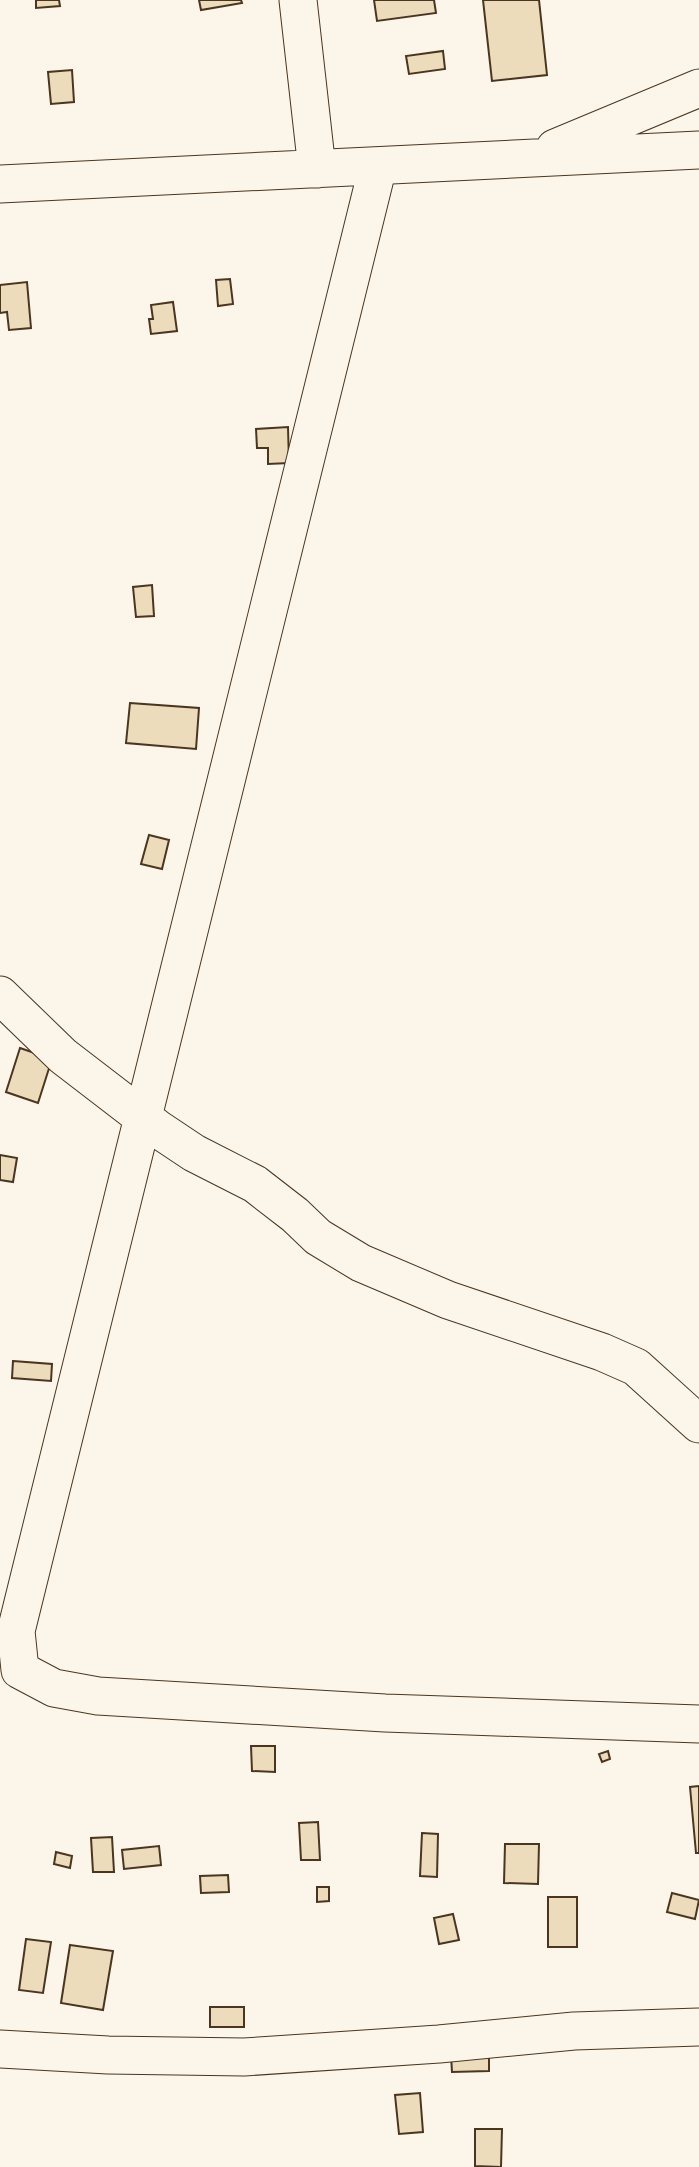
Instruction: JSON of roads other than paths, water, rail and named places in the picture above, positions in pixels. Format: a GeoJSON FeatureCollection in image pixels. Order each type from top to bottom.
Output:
{"type":"FeatureCollection","features":[{"type":"Feature","properties":{"kind":"street"},"geometry":{"type":"LineString","coordinates":[[298,0],[317,169]]}},
{"type":"Feature","properties":{"kind":"street"},"geometry":{"type":"LineString","coordinates":[[530,158],[699,88]]}},
{"type":"Feature","properties":{"kind":"street"},"geometry":{"type":"LineString","coordinates":[[0,184],[699,150]]}},
{"type":"Feature","properties":{"kind":"street"},"geometry":{"type":"LineString","coordinates":[[378,166],[16,1631],[20,1670],[54,1688],[98,1696],[385,1713],[699,1724]]}},
{"type":"Feature","properties":{"kind":"street"},"geometry":{"type":"LineString","coordinates":[[0,995],[63,1056],[144,1118],[194,1153],[255,1184],[318,1237],[361,1264],[448,1300],[603,1352],[636,1367],[699,1423]]}},
{"type":"Feature","properties":{"kind":"street"},"geometry":{"type":"LineString","coordinates":[[0,2049],[108,2055],[244,2057],[439,2044],[574,2031],[699,2027]]}}]}
